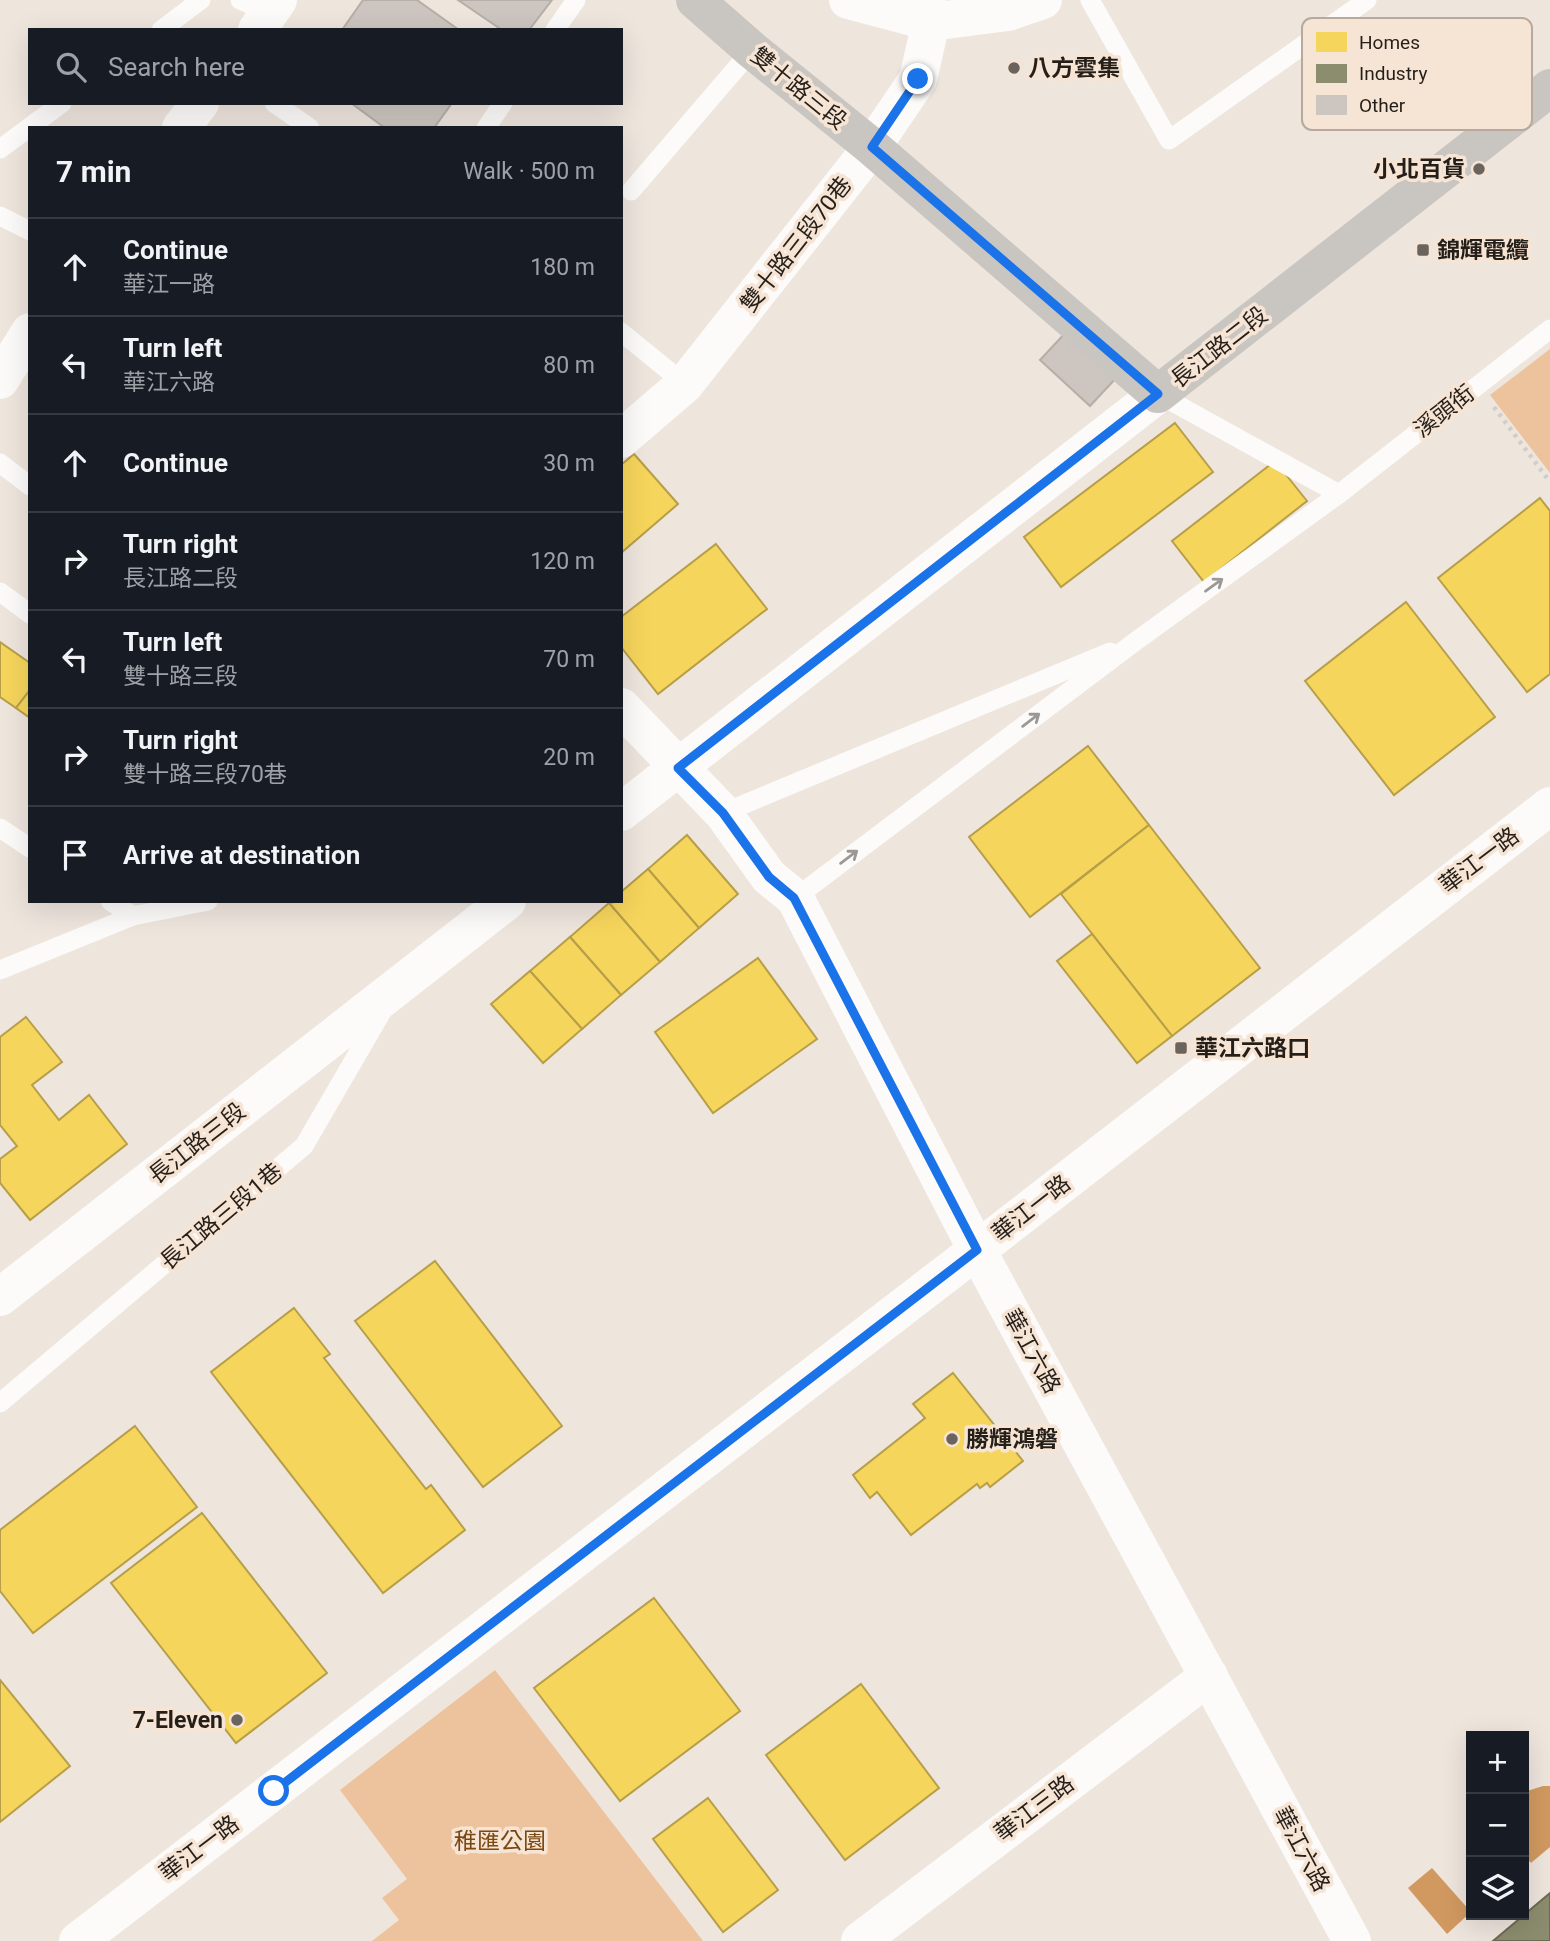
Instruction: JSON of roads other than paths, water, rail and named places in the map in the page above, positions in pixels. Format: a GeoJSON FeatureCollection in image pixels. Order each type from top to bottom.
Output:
{"type":"FeatureCollection","features":[{"type":"Feature","properties":{"kind":"street","name":"雙十路三段"},"geometry":{"type":"LineString","coordinates":[[695,0],[872,147],[1158,394]]}},
{"type":"Feature","properties":{"kind":"street"},"geometry":{"type":"LineString","coordinates":[[848,0],[929,11],[1008,12],[1043,0]]}},
{"type":"Feature","properties":{"kind":"street","name":"雙十路三段70巷"},"geometry":{"type":"LineString","coordinates":[[623,437],[685,384],[872,147],[918,79],[929,11]]}},
{"type":"Feature","properties":{"kind":"street","name":"長江路二段"},"geometry":{"type":"LineString","coordinates":[[1532,102],[1550,88]]}},
{"type":"Feature","properties":{"kind":"street"},"geometry":{"type":"LineString","coordinates":[[183,126],[198,105]]}},
{"type":"Feature","properties":{"kind":"street","name":"長江路二段"},"geometry":{"type":"LineString","coordinates":[[623,810],[1496,130]]}},
{"type":"Feature","properties":{"kind":"street"},"geometry":{"type":"LineString","coordinates":[[0,380],[28,335]]}},
{"type":"Feature","properties":{"kind":"street","name":"華江六路"},"geometry":{"type":"LineString","coordinates":[[623,709],[723,813],[782,887],[1352,1941]]}},
{"type":"Feature","properties":{"kind":"street","name":"華江一路"},"geometry":{"type":"LineString","coordinates":[[78,1941],[1550,806]]}},
{"type":"Feature","properties":{"kind":"street"},"geometry":{"type":"LineString","coordinates":[[395,989],[504,903]]}},
{"type":"Feature","properties":{"kind":"street","name":"長江路三段"},"geometry":{"type":"LineString","coordinates":[[0,1297],[395,989]]}},
{"type":"Feature","properties":{"kind":"street","name":"華江三路"},"geometry":{"type":"LineString","coordinates":[[860,1941],[1209,1675]]}},
{"type":"Feature","properties":{"kind":"lane"},"geometry":{"type":"LineString","coordinates":[[164,28],[201,0]]}},
{"type":"Feature","properties":{"kind":"lane"},"geometry":{"type":"LineString","coordinates":[[556,28],[576,0]]}},
{"type":"Feature","properties":{"kind":"lane"},"geometry":{"type":"LineString","coordinates":[[1090,0],[1169,140],[1302,46]]}},
{"type":"Feature","properties":{"kind":"lane"},"geometry":{"type":"LineString","coordinates":[[1342,18],[1367,0]]}},
{"type":"Feature","properties":{"kind":"lane"},"geometry":{"type":"LineString","coordinates":[[631,191],[752,50]]}},
{"type":"Feature","properties":{"kind":"lane"},"geometry":{"type":"LineString","coordinates":[[31,126],[59,105]]}},
{"type":"Feature","properties":{"kind":"lane"},"geometry":{"type":"LineString","coordinates":[[277,105],[307,126]]}},
{"type":"Feature","properties":{"kind":"lane"},"geometry":{"type":"LineString","coordinates":[[487,126],[502,105]]}},
{"type":"Feature","properties":{"kind":"lane"},"geometry":{"type":"LineString","coordinates":[[0,149],[28,128]]}},
{"type":"Feature","properties":{"kind":"lane"},"geometry":{"type":"LineString","coordinates":[[0,215],[28,230]]}},
{"type":"Feature","properties":{"kind":"lane","name":"溪頭街"},"geometry":{"type":"LineString","coordinates":[[1136,641],[1339,494],[1550,329]]}},
{"type":"Feature","properties":{"kind":"lane"},"geometry":{"type":"LineString","coordinates":[[623,334],[685,384]]}},
{"type":"Feature","properties":{"kind":"lane"},"geometry":{"type":"LineString","coordinates":[[1158,394],[1339,494]]}},
{"type":"Feature","properties":{"kind":"lane"},"geometry":{"type":"LineString","coordinates":[[0,463],[28,484]]}},
{"type":"Feature","properties":{"kind":"lane"},"geometry":{"type":"LineString","coordinates":[[0,592],[28,613]]}},
{"type":"Feature","properties":{"kind":"lane"},"geometry":{"type":"LineString","coordinates":[[723,813],[1136,641]]}},
{"type":"Feature","properties":{"kind":"lane"},"geometry":{"type":"LineString","coordinates":[[782,887],[1136,641]]}},
{"type":"Feature","properties":{"kind":"lane"},"geometry":{"type":"LineString","coordinates":[[0,828],[28,847]]}},
{"type":"Feature","properties":{"kind":"lane"},"geometry":{"type":"LineString","coordinates":[[113,903],[133,916]]}},
{"type":"Feature","properties":{"kind":"lane"},"geometry":{"type":"LineString","coordinates":[[0,970],[133,916],[198,903]]}},
{"type":"Feature","properties":{"kind":"lane","name":"長江路三段1巷"},"geometry":{"type":"LineString","coordinates":[[0,1404],[304,1146],[395,989]]}},
{"type":"Feature","properties":{"kind":"place","name":"八方雲集"},"geometry":{"type":"Point","coordinates":[1014,68]}},
{"type":"Feature","properties":{"kind":"place","name":"小北百貨"},"geometry":{"type":"Point","coordinates":[1479,169]}},
{"type":"Feature","properties":{"kind":"place","name":"錦輝電纜"},"geometry":{"type":"Point","coordinates":[1423,250]}},
{"type":"Feature","properties":{"kind":"place","name":"華江六路口"},"geometry":{"type":"Point","coordinates":[1181,1048]}},
{"type":"Feature","properties":{"kind":"place","name":"勝輝鴻磐"},"geometry":{"type":"Point","coordinates":[952,1439]}},
{"type":"Feature","properties":{"kind":"place","name":"7-Eleven"},"geometry":{"type":"Point","coordinates":[237,1720]}},
{"type":"Feature","properties":{"kind":"park label","name":"稚匯公園"},"geometry":{"type":"Point","coordinates":[500,1841]}}]}
